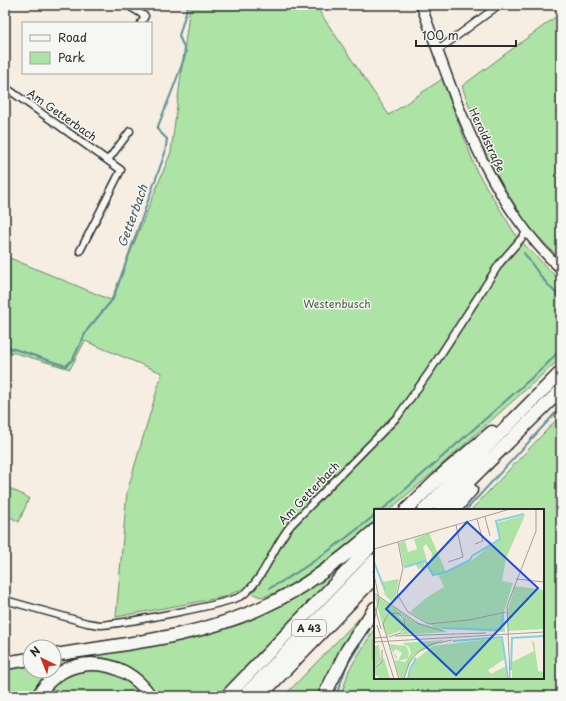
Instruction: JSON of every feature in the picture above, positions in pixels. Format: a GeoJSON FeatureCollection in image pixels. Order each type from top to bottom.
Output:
{"type":"FeatureCollection","features":[{"type":"Feature","properties":{"kind":"highway"},"geometry":{"type":"LineString","coordinates":[[425,509],[561,372]]}},
{"type":"Feature","properties":{"kind":"highway"},"geometry":{"type":"LineString","coordinates":[[441,509],[561,390]]}},
{"type":"Feature","properties":{"kind":"highway"},"geometry":{"type":"LineString","coordinates":[[401,509],[475,446],[535,399]]}},
{"type":"Feature","properties":{"kind":"highway"},"geometry":{"type":"LineString","coordinates":[[455,509],[518,434]]}},
{"type":"Feature","properties":{"kind":"highway"},"geometry":{"type":"LineString","coordinates":[[407,509],[424,491]]}},
{"type":"Feature","properties":{"kind":"highway"},"geometry":{"type":"LineString","coordinates":[[62,654],[171,635],[236,618],[275,602],[307,583],[374,531]]}},
{"type":"Feature","properties":{"kind":"highway"},"geometry":{"type":"LineString","coordinates":[[227,696],[374,543]]}},
{"type":"Feature","properties":{"kind":"highway","name":"A 43"},"geometry":{"type":"LineString","coordinates":[[244,696],[374,561]]}},
{"type":"Feature","properties":{"kind":"highway","name":"A 43"},"geometry":{"type":"LineString","coordinates":[[260,696],[374,578]]}},
{"type":"Feature","properties":{"kind":"highway"},"geometry":{"type":"LineString","coordinates":[[324,696],[347,650],[374,610]]}},
{"type":"Feature","properties":{"kind":"highway"},"geometry":{"type":"LineString","coordinates":[[5,663],[22,660]]}},
{"type":"Feature","properties":{"kind":"highway"},"geometry":{"type":"LineString","coordinates":[[38,696],[45,685],[63,671],[80,665],[98,663],[125,671],[142,684],[150,696]]}},
{"type":"Feature","properties":{"kind":"main road","name":"Heroldstraße"},"geometry":{"type":"LineString","coordinates":[[421,5],[469,134],[485,168],[505,201],[527,232],[561,269]]}},
{"type":"Feature","properties":{"kind":"street"},"geometry":{"type":"LineString","coordinates":[[126,5],[145,16],[142,22]]}},
{"type":"Feature","properties":{"kind":"street"},"geometry":{"type":"LineString","coordinates":[[438,50],[499,5]]}},
{"type":"Feature","properties":{"kind":"street","name":"Am Getterbach"},"geometry":{"type":"LineString","coordinates":[[5,87],[121,170],[80,251]]}},
{"type":"Feature","properties":{"kind":"street"},"geometry":{"type":"LineString","coordinates":[[108,160],[130,131]]}},
{"type":"Feature","properties":{"kind":"street","name":"Am Getterbach"},"geometry":{"type":"LineString","coordinates":[[5,600],[87,623],[100,625],[197,607],[230,600],[243,595],[256,581],[279,540],[291,525],[398,416],[430,371],[500,263],[527,232]]}},
{"type":"Feature","properties":{"kind":"green space","name":"Westenbusch"},"geometry":{"type":"Polygon","coordinates":[[[190,5],[315,5],[389,115],[442,79],[477,172],[517,237],[561,282],[561,358],[390,509],[374,509],[374,522],[308,575],[293,584],[263,597],[242,589],[224,597],[116,617],[127,492],[162,373],[85,341],[70,369],[5,350],[5,256],[111,300],[171,152],[190,5]]]}},
{"type":"Feature","properties":{"kind":"green space"},"geometry":{"type":"Polygon","coordinates":[[[561,13],[561,260],[529,227],[490,165],[462,86],[561,13]]]}},
{"type":"Feature","properties":{"kind":"green space"},"geometry":{"type":"Polygon","coordinates":[[[561,415],[561,696],[341,696],[349,670],[374,630],[374,679],[544,679],[544,509],[472,509],[561,415]]]}},
{"type":"Feature","properties":{"kind":"green space"},"geometry":{"type":"Polygon","coordinates":[[[5,486],[29,498],[19,522],[5,514],[5,486]]]}},
{"type":"Feature","properties":{"kind":"green space"},"geometry":{"type":"Polygon","coordinates":[[[365,545],[220,696],[157,696],[148,683],[137,673],[125,665],[112,660],[97,658],[83,659],[62,666],[62,657],[217,628],[365,545]]]}},
{"type":"Feature","properties":{"kind":"green space"},"geometry":{"type":"Polygon","coordinates":[[[374,603],[321,696],[284,696],[374,603]]]}},
{"type":"Feature","properties":{"kind":"green space"},"geometry":{"type":"Polygon","coordinates":[[[22,663],[22,679],[44,679],[31,696],[5,696],[5,666],[22,663]]]}},
{"type":"Feature","properties":{"kind":"green space"},"geometry":{"type":"Polygon","coordinates":[[[90,670],[106,672],[120,677],[131,684],[143,696],[45,696],[54,686],[65,678],[90,670]]]}},
{"type":"Feature","properties":{"kind":"waterway","name":"Getterbach"},"geometry":{"type":"LineString","coordinates":[[5,346],[66,366],[73,359],[87,330],[113,299],[165,153],[167,139],[157,129],[186,52],[179,36],[188,5]]}},
{"type":"Feature","properties":{"kind":"waterway"},"geometry":{"type":"LineString","coordinates":[[524,253],[542,278],[561,299]]}},
{"type":"Feature","properties":{"kind":"waterway"},"geometry":{"type":"LineString","coordinates":[[383,509],[544,367],[561,349]]}},
{"type":"Feature","properties":{"kind":"waterway"},"geometry":{"type":"LineString","coordinates":[[467,509],[561,407]]}},
{"type":"Feature","properties":{"kind":"waterway"},"geometry":{"type":"LineString","coordinates":[[270,588],[298,572],[324,554],[374,516]]}},
{"type":"Feature","properties":{"kind":"waterway"},"geometry":{"type":"LineString","coordinates":[[336,696],[347,665],[374,623]]}}]}
